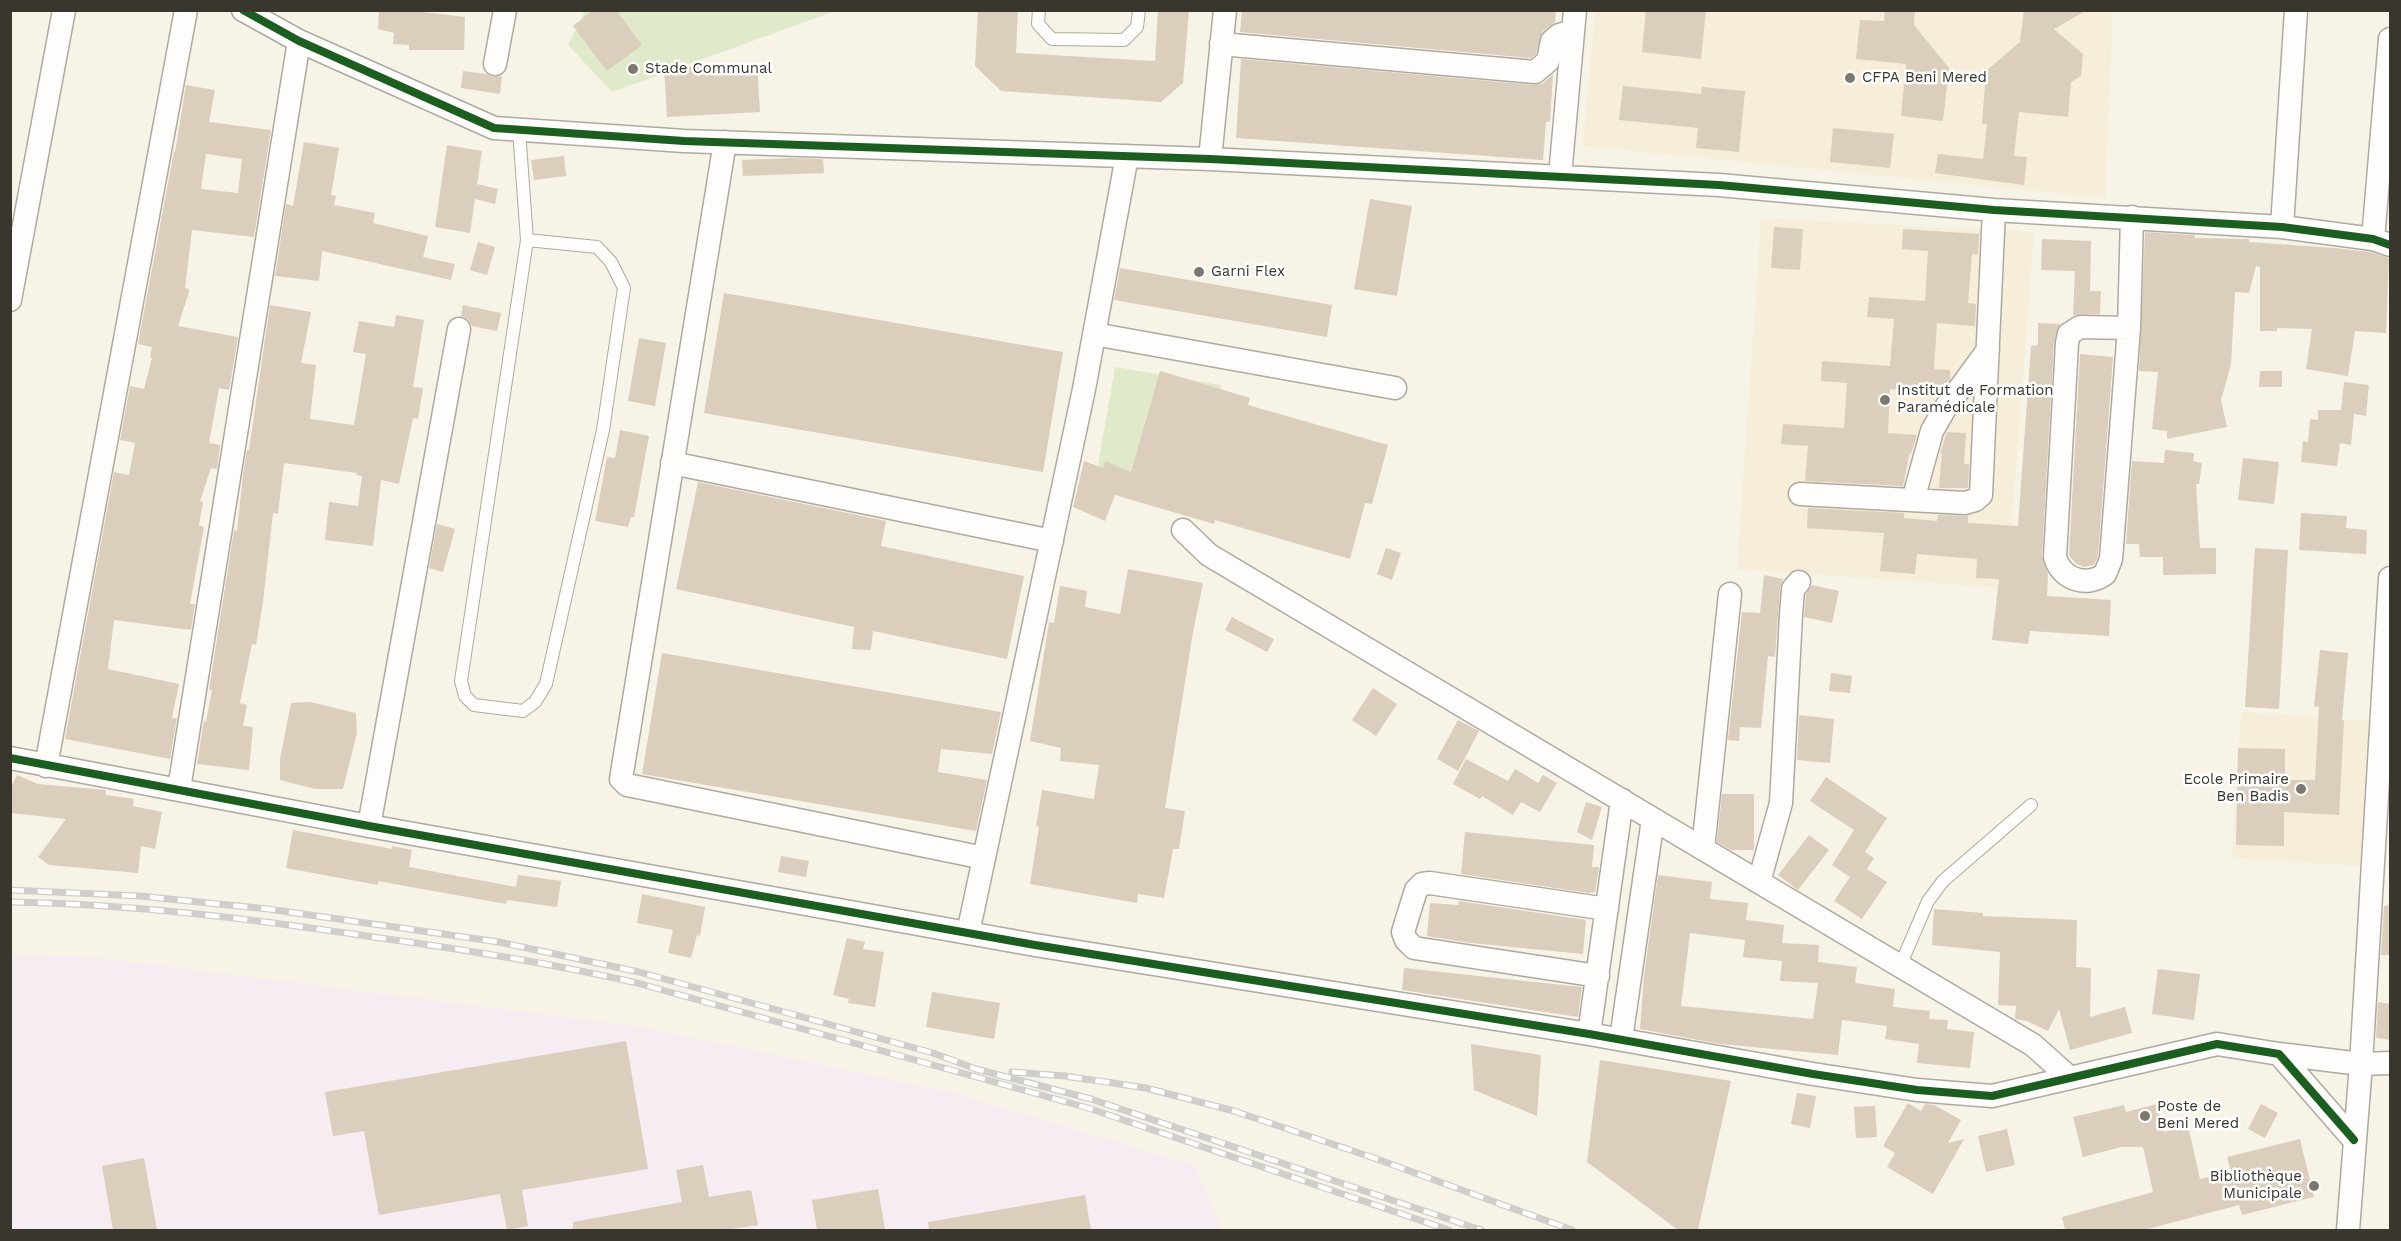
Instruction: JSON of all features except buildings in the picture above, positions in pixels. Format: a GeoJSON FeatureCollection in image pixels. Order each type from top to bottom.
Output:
{"type":"FeatureCollection","features":[{"type":"Feature","properties":{"kind":"street"},"geometry":{"type":"LineString","coordinates":[[10,300],[64,10]]}},
{"type":"Feature","properties":{"kind":"street"},"geometry":{"type":"LineString","coordinates":[[46,766],[186,10]]}},
{"type":"Feature","properties":{"kind":"street"},"geometry":{"type":"LineString","coordinates":[[243,10],[299,41],[494,128],[725,142],[1210,159],[1719,185],[1994,210],[2282,227],[2382,242],[2391,39]]}},
{"type":"Feature","properties":{"kind":"street"},"geometry":{"type":"LineString","coordinates":[[495,64],[505,10]]}},
{"type":"Feature","properties":{"kind":"street"},"geometry":{"type":"LineString","coordinates":[[1210,159],[1225,10]]}},
{"type":"Feature","properties":{"kind":"street"},"geometry":{"type":"LineString","coordinates":[[2282,227],[2296,10]]}},
{"type":"Feature","properties":{"kind":"street"},"geometry":{"type":"LineString","coordinates":[[1221,44],[1535,72],[1548,61],[1552,41],[1574,21]]}},
{"type":"Feature","properties":{"kind":"street"},"geometry":{"type":"LineString","coordinates":[[1560,176],[1574,21]]}},
{"type":"Feature","properties":{"kind":"street"},"geometry":{"type":"LineString","coordinates":[[179,789],[299,41]]}},
{"type":"Feature","properties":{"kind":"street"},"geometry":{"type":"LineString","coordinates":[[725,142],[621,779],[627,784],[647,789],[984,858]]}},
{"type":"Feature","properties":{"kind":"street"},"geometry":{"type":"LineString","coordinates":[[968,933],[1052,542],[1127,156]]}},
{"type":"Feature","properties":{"kind":"street"},"geometry":{"type":"LineString","coordinates":[[1800,494],[1965,503],[1981,495],[1994,210]]}},
{"type":"Feature","properties":{"kind":"street"},"geometry":{"type":"LineString","coordinates":[[2129,328],[2080,327],[2067,338],[2055,556],[2061,570],[2073,579],[2095,579],[2105,574],[2110,564],[2129,328],[2133,217]]}},
{"type":"Feature","properties":{"kind":"street"},"geometry":{"type":"LineString","coordinates":[[369,826],[459,329]]}},
{"type":"Feature","properties":{"kind":"street"},"geometry":{"type":"LineString","coordinates":[[1094,334],[1395,388]]}},
{"type":"Feature","properties":{"kind":"street"},"geometry":{"type":"LineString","coordinates":[[1912,500],[1932,430],[1988,350]]}},
{"type":"Feature","properties":{"kind":"street"},"geometry":{"type":"LineString","coordinates":[[672,463],[1052,542]]}},
{"type":"Feature","properties":{"kind":"street"},"geometry":{"type":"LineString","coordinates":[[1183,530],[1209,555],[2032,1045],[2070,1078]]}},
{"type":"Feature","properties":{"kind":"street"},"geometry":{"type":"LineString","coordinates":[[2348,1230],[2354,1140],[2382,845],[2391,578]]}},
{"type":"Feature","properties":{"kind":"street"},"geometry":{"type":"LineString","coordinates":[[1759,882],[1781,803],[1791,615],[1794,589],[1799,582]]}},
{"type":"Feature","properties":{"kind":"street"},"geometry":{"type":"LineString","coordinates":[[1702,849],[1730,594]]}},
{"type":"Feature","properties":{"kind":"street"},"geometry":{"type":"LineString","coordinates":[[10,758],[369,826],[968,933],[1621,1039],[1813,1074],[1917,1090],[1992,1096],[2217,1044],[2361,1064],[2391,1063]]}},
{"type":"Feature","properties":{"kind":"street"},"geometry":{"type":"LineString","coordinates":[[1589,1034],[1622,800]]}},
{"type":"Feature","properties":{"kind":"street"},"geometry":{"type":"LineString","coordinates":[[1621,1039],[1653,819]]}},
{"type":"Feature","properties":{"kind":"street"},"geometry":{"type":"LineString","coordinates":[[1598,976],[1414,948],[1403,932],[1416,890],[1422,884],[1430,883],[1607,909]]}},
{"type":"Feature","properties":{"kind":"street"},"geometry":{"type":"LineString","coordinates":[[2279,1054],[2354,1140]]}},
{"type":"Feature","properties":{"kind":"lane"},"geometry":{"type":"LineString","coordinates":[[1039,10],[1038,24],[1052,39],[1125,40],[1137,27],[1139,10]]}},
{"type":"Feature","properties":{"kind":"lane"},"geometry":{"type":"LineString","coordinates":[[519,130],[527,240],[461,681],[465,696],[474,705],[523,711],[535,702],[546,684],[603,430],[624,288],[611,262],[597,246],[527,240]]}},
{"type":"Feature","properties":{"kind":"lane"},"geometry":{"type":"LineString","coordinates":[[1900,966],[1928,901],[1943,881],[2031,805]]}},
{"type":"Feature","properties":{"kind":"shaded area","name":"CFPA Beni Mered"},"geometry":{"type":"Polygon","coordinates":[[[1595,11],[2113,11],[2105,198],[1583,146],[1595,11]]]}},
{"type":"Feature","properties":{"kind":"shaded area","name":"Institut de Formation Paramédicale"},"geometry":{"type":"Polygon","coordinates":[[[1761,218],[2034,232],[2007,588],[1737,569],[1761,218]]]}},
{"type":"Feature","properties":{"kind":"shaded area","name":"Ecole Primaire Ben Badis"},"geometry":{"type":"Polygon","coordinates":[[[2241,712],[2369,721],[2361,866],[2232,858],[2241,712]]]}},
{"type":"Feature","properties":{"kind":"shaded area"},"geometry":{"type":"Polygon","coordinates":[[[11,955],[91,957],[637,1026],[954,1093],[1195,1166],[1222,1230],[11,1230],[11,955]]]}},
{"type":"Feature","properties":{"kind":"green space","name":"Stade Communal"},"geometry":{"type":"Polygon","coordinates":[[[585,11],[835,11],[612,92],[568,45],[585,11]]]}},
{"type":"Feature","properties":{"kind":"green space"},"geometry":{"type":"Polygon","coordinates":[[[1115,367],[1221,385],[1202,501],[1095,483],[1115,367]]]}},
{"type":"Feature","properties":{"kind":"railway"},"geometry":{"type":"LineString","coordinates":[[10,890],[140,896],[268,909],[499,942],[639,972],[933,1053],[976,1069],[1091,1099],[1481,1230]]}},
{"type":"Feature","properties":{"kind":"railway"},"geometry":{"type":"LineString","coordinates":[[10,902],[147,909],[283,924],[439,946],[637,983],[1088,1108],[1449,1230]]}},
{"type":"Feature","properties":{"kind":"railway"},"geometry":{"type":"LineString","coordinates":[[1012,1072],[1065,1076],[1146,1088],[1234,1111],[1374,1158],[1572,1230]]}},
{"type":"Feature","properties":{"kind":"cycle path"},"geometry":{"type":"LineString","coordinates":[[243,10],[299,41],[494,128],[684,141],[1210,159],[1719,185],[1994,210],[2282,227],[2373,239],[2390,245]]}},
{"type":"Feature","properties":{"kind":"cycle path"},"geometry":{"type":"LineString","coordinates":[[10,758],[369,826],[1035,945],[1589,1034],[1917,1090],[1992,1096],[2217,1044],[2279,1054],[2354,1140]]}},
{"type":"Feature","properties":{"kind":"place","name":"Stade Communal"},"geometry":{"type":"Point","coordinates":[633,69]}},
{"type":"Feature","properties":{"kind":"place","name":"CFPA Beni Mered"},"geometry":{"type":"Point","coordinates":[1850,78]}},
{"type":"Feature","properties":{"kind":"place","name":"Garni Flex"},"geometry":{"type":"Point","coordinates":[1199,272]}},
{"type":"Feature","properties":{"kind":"place","name":"Institut de Formation Paramédicale"},"geometry":{"type":"Point","coordinates":[1885,400]}},
{"type":"Feature","properties":{"kind":"place","name":"Ecole Primaire Ben Badis"},"geometry":{"type":"Point","coordinates":[2301,789]}},
{"type":"Feature","properties":{"kind":"place","name":"Poste de Beni Mered"},"geometry":{"type":"Point","coordinates":[2145,1116]}},
{"type":"Feature","properties":{"kind":"place","name":"Bibliothèque Municipale"},"geometry":{"type":"Point","coordinates":[2314,1186]}}]}
